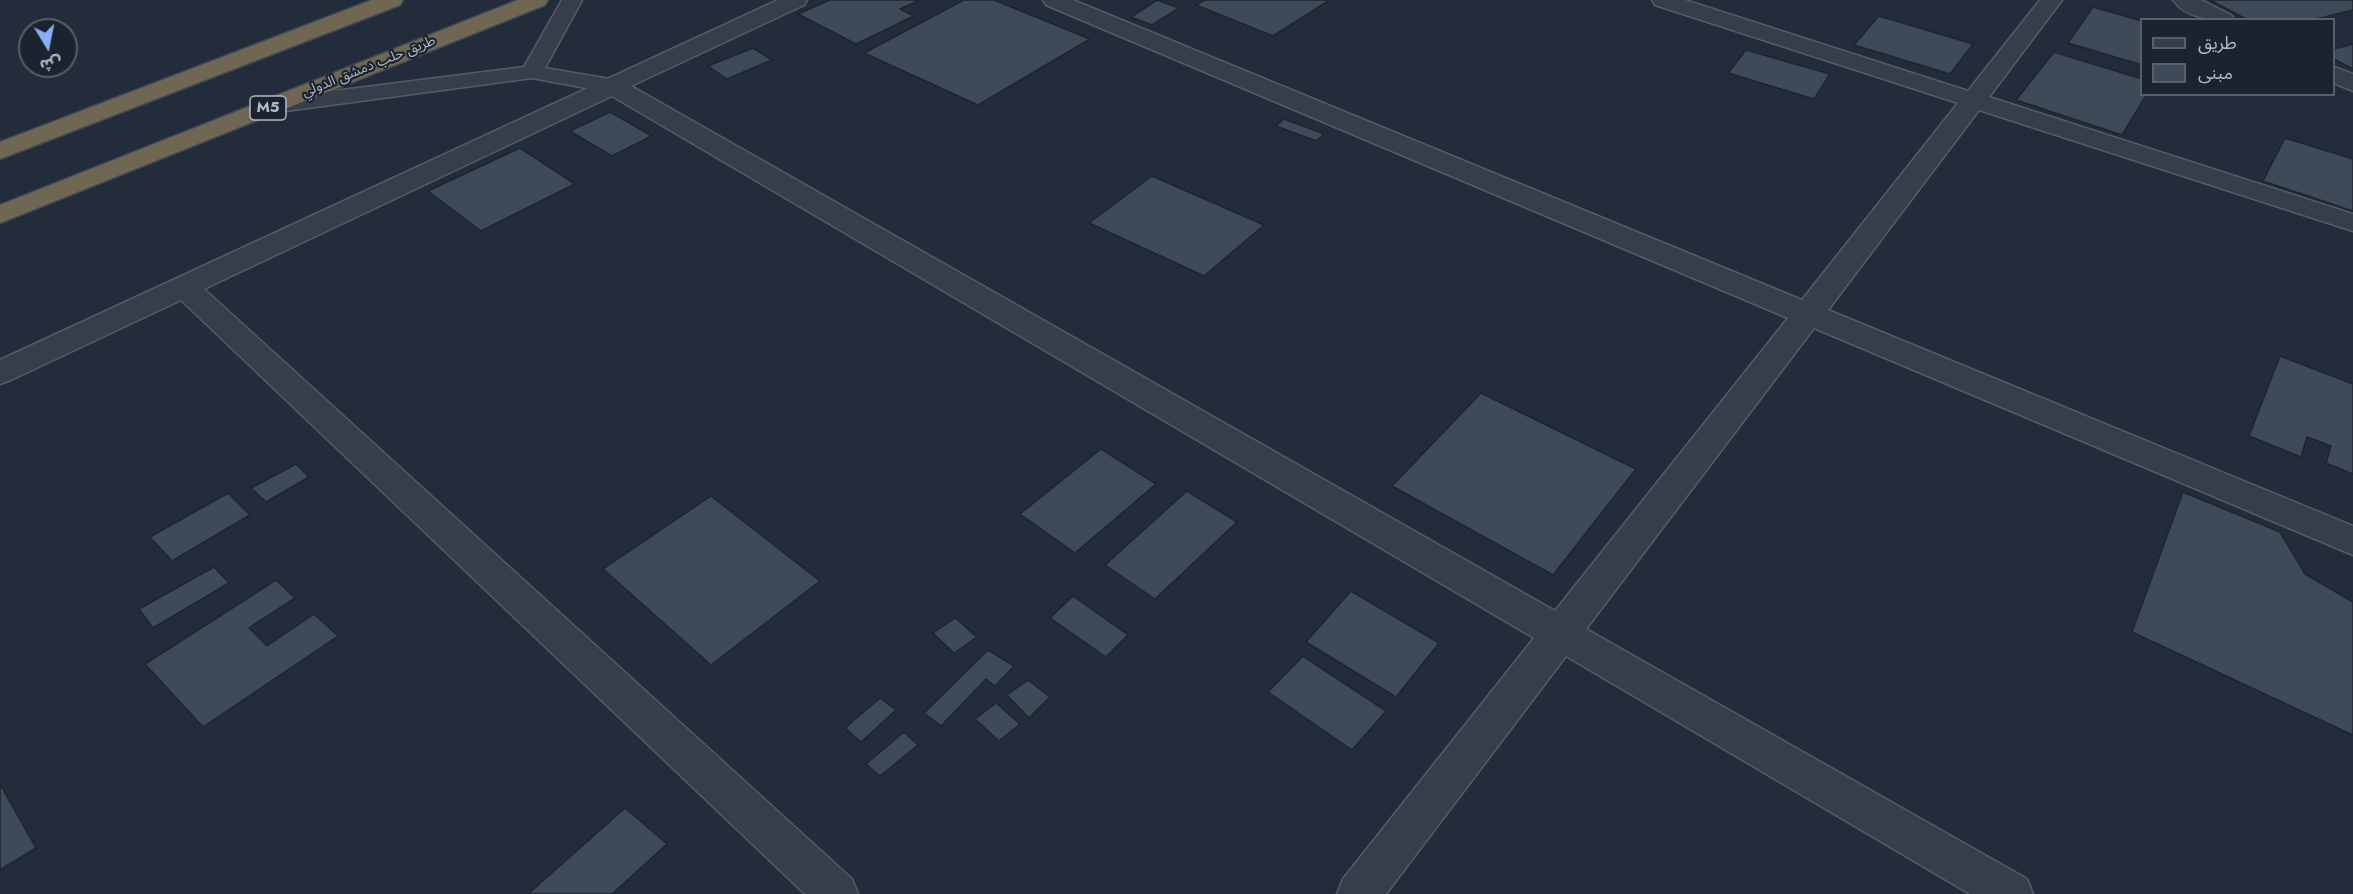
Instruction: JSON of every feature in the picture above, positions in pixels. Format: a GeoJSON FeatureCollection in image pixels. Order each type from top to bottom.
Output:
{"type":"FeatureCollection","features":[{"type":"Feature","properties":{"kind":"highway"},"geometry":{"type":"LineString","coordinates":[[0,151],[392,0]]}},
{"type":"Feature","properties":{"kind":"highway","name":"طريق حلب دمشق الدولي"},"geometry":{"type":"LineString","coordinates":[[0,215],[537,0]]}},
{"type":"Feature","properties":{"kind":"street"},"geometry":{"type":"LineString","coordinates":[[0,373],[796,0]]}},
{"type":"Feature","properties":{"kind":"street"},"geometry":{"type":"LineString","coordinates":[[1054,0],[2353,541]]}},
{"type":"Feature","properties":{"kind":"street"},"geometry":{"type":"LineString","coordinates":[[1663,0],[2353,223]]}},
{"type":"Feature","properties":{"kind":"street"},"geometry":{"type":"LineString","coordinates":[[1359,894],[2051,0]]}},
{"type":"Feature","properties":{"kind":"street"},"geometry":{"type":"LineString","coordinates":[[2184,0],[2219,18]]}},
{"type":"Feature","properties":{"kind":"street"},"geometry":{"type":"LineString","coordinates":[[2335,75],[2353,84]]}},
{"type":"Feature","properties":{"kind":"street"},"geometry":{"type":"LineString","coordinates":[[613,86],[2011,894]]}},
{"type":"Feature","properties":{"kind":"street"},"geometry":{"type":"LineString","coordinates":[[184,287],[836,894]]}},
{"type":"Feature","properties":{"kind":"lane"},"geometry":{"type":"LineString","coordinates":[[532,72],[572,0]]}},
{"type":"Feature","properties":{"kind":"lane"},"geometry":{"type":"LineString","coordinates":[[271,106],[532,72],[613,86]]}},
{"type":"Feature","properties":{"kind":"building"},"geometry":{"type":"Polygon","coordinates":[[[830,0],[920,0],[900,9],[914,16],[856,44],[798,14],[830,0]]]}},
{"type":"Feature","properties":{"kind":"building"},"geometry":{"type":"Polygon","coordinates":[[[964,0],[994,0],[1090,39],[978,105],[864,53],[964,0]]]}},
{"type":"Feature","properties":{"kind":"building"},"geometry":{"type":"Polygon","coordinates":[[[1157,0],[1179,8],[1152,25],[1131,17],[1157,0]]]}},
{"type":"Feature","properties":{"kind":"building"},"geometry":{"type":"Polygon","coordinates":[[[1205,0],[1328,1],[1273,36],[1196,5],[1205,0]]]}},
{"type":"Feature","properties":{"kind":"building"},"geometry":{"type":"Polygon","coordinates":[[[2210,0],[2353,0],[2353,10],[2320,18],[2244,18],[2210,0]]]}},
{"type":"Feature","properties":{"kind":"building"},"geometry":{"type":"Polygon","coordinates":[[[2093,7],[2140,20],[2140,64],[2068,43],[2093,7]]]}},
{"type":"Feature","properties":{"kind":"building"},"geometry":{"type":"Polygon","coordinates":[[[1879,16],[1973,44],[1950,74],[1854,45],[1879,16]]]}},
{"type":"Feature","properties":{"kind":"building"},"geometry":{"type":"Polygon","coordinates":[[[2353,44],[2353,69],[2335,60],[2335,49],[2353,44]]]}},
{"type":"Feature","properties":{"kind":"building"},"geometry":{"type":"Polygon","coordinates":[[[753,48],[772,60],[727,79],[708,66],[753,48]]]}},
{"type":"Feature","properties":{"kind":"building"},"geometry":{"type":"Polygon","coordinates":[[[1746,50],[1830,74],[1814,99],[1728,73],[1746,50]]]}},
{"type":"Feature","properties":{"kind":"building"},"geometry":{"type":"Polygon","coordinates":[[[2054,52],[2140,78],[2140,96],[2146,96],[2122,135],[2016,100],[2054,52]]]}},
{"type":"Feature","properties":{"kind":"building"},"geometry":{"type":"Polygon","coordinates":[[[610,112],[652,136],[612,156],[570,131],[610,112]]]}},
{"type":"Feature","properties":{"kind":"building"},"geometry":{"type":"Polygon","coordinates":[[[1284,119],[1324,134],[1316,141],[1276,126],[1284,119]]]}},
{"type":"Feature","properties":{"kind":"building"},"geometry":{"type":"Polygon","coordinates":[[[2285,138],[2353,159],[2353,211],[2263,181],[2285,138]]]}},
{"type":"Feature","properties":{"kind":"building"},"geometry":{"type":"Polygon","coordinates":[[[520,148],[575,184],[481,231],[428,191],[520,148]]]}},
{"type":"Feature","properties":{"kind":"building"},"geometry":{"type":"Polygon","coordinates":[[[1152,176],[1264,225],[1204,276],[1089,223],[1152,176]]]}},
{"type":"Feature","properties":{"kind":"building"},"geometry":{"type":"Polygon","coordinates":[[[2280,356],[2353,384],[2353,474],[2326,463],[2331,446],[2307,437],[2301,457],[2249,436],[2280,356]]]}},
{"type":"Feature","properties":{"kind":"building"},"geometry":{"type":"Polygon","coordinates":[[[1481,393],[1636,469],[1553,575],[1392,486],[1481,393]]]}},
{"type":"Feature","properties":{"kind":"building"},"geometry":{"type":"Polygon","coordinates":[[[1101,449],[1156,484],[1075,553],[1020,514],[1101,449]]]}},
{"type":"Feature","properties":{"kind":"building"},"geometry":{"type":"Polygon","coordinates":[[[296,464],[309,477],[266,502],[251,488],[296,464]]]}},
{"type":"Feature","properties":{"kind":"building"},"geometry":{"type":"Polygon","coordinates":[[[1187,491],[1237,522],[1155,599],[1105,565],[1187,491]]]}},
{"type":"Feature","properties":{"kind":"building"},"geometry":{"type":"Polygon","coordinates":[[[2183,492],[2280,532],[2305,574],[2353,602],[2353,735],[2132,632],[2183,492]]]}},
{"type":"Feature","properties":{"kind":"building"},"geometry":{"type":"Polygon","coordinates":[[[228,493],[250,515],[172,561],[150,537],[228,493]]]}},
{"type":"Feature","properties":{"kind":"building"},"geometry":{"type":"Polygon","coordinates":[[[711,496],[820,581],[711,665],[603,569],[711,496]]]}},
{"type":"Feature","properties":{"kind":"building"},"geometry":{"type":"Polygon","coordinates":[[[214,567],[229,583],[153,628],[139,609],[214,567]]]}},
{"type":"Feature","properties":{"kind":"building"},"geometry":{"type":"Polygon","coordinates":[[[276,580],[295,598],[249,628],[267,646],[314,614],[338,636],[203,727],[145,664],[276,580]]]}},
{"type":"Feature","properties":{"kind":"building"},"geometry":{"type":"Polygon","coordinates":[[[1351,591],[1439,643],[1396,697],[1306,642],[1351,591]]]}},
{"type":"Feature","properties":{"kind":"building"},"geometry":{"type":"Polygon","coordinates":[[[1073,596],[1128,635],[1106,657],[1050,618],[1073,596]]]}},
{"type":"Feature","properties":{"kind":"building"},"geometry":{"type":"Polygon","coordinates":[[[955,618],[977,637],[954,653],[933,633],[955,618]]]}},
{"type":"Feature","properties":{"kind":"building"},"geometry":{"type":"Polygon","coordinates":[[[988,650],[1014,666],[995,686],[986,679],[941,726],[924,713],[988,650]]]}},
{"type":"Feature","properties":{"kind":"building"},"geometry":{"type":"Polygon","coordinates":[[[1303,656],[1386,711],[1352,750],[1268,692],[1303,656]]]}},
{"type":"Feature","properties":{"kind":"building"},"geometry":{"type":"Polygon","coordinates":[[[1028,680],[1050,697],[1029,718],[1007,695],[1028,680]]]}},
{"type":"Feature","properties":{"kind":"building"},"geometry":{"type":"Polygon","coordinates":[[[880,698],[896,710],[861,742],[845,728],[880,698]]]}},
{"type":"Feature","properties":{"kind":"building"},"geometry":{"type":"Polygon","coordinates":[[[996,703],[1020,724],[999,741],[975,719],[996,703]]]}},
{"type":"Feature","properties":{"kind":"building"},"geometry":{"type":"Polygon","coordinates":[[[904,732],[918,745],[880,776],[866,764],[904,732]]]}},
{"type":"Feature","properties":{"kind":"building"},"geometry":{"type":"Polygon","coordinates":[[[0,784],[36,848],[0,870],[0,784]]]}},
{"type":"Feature","properties":{"kind":"building"},"geometry":{"type":"Polygon","coordinates":[[[625,808],[667,844],[612,894],[528,894],[625,808]]]}}]}
